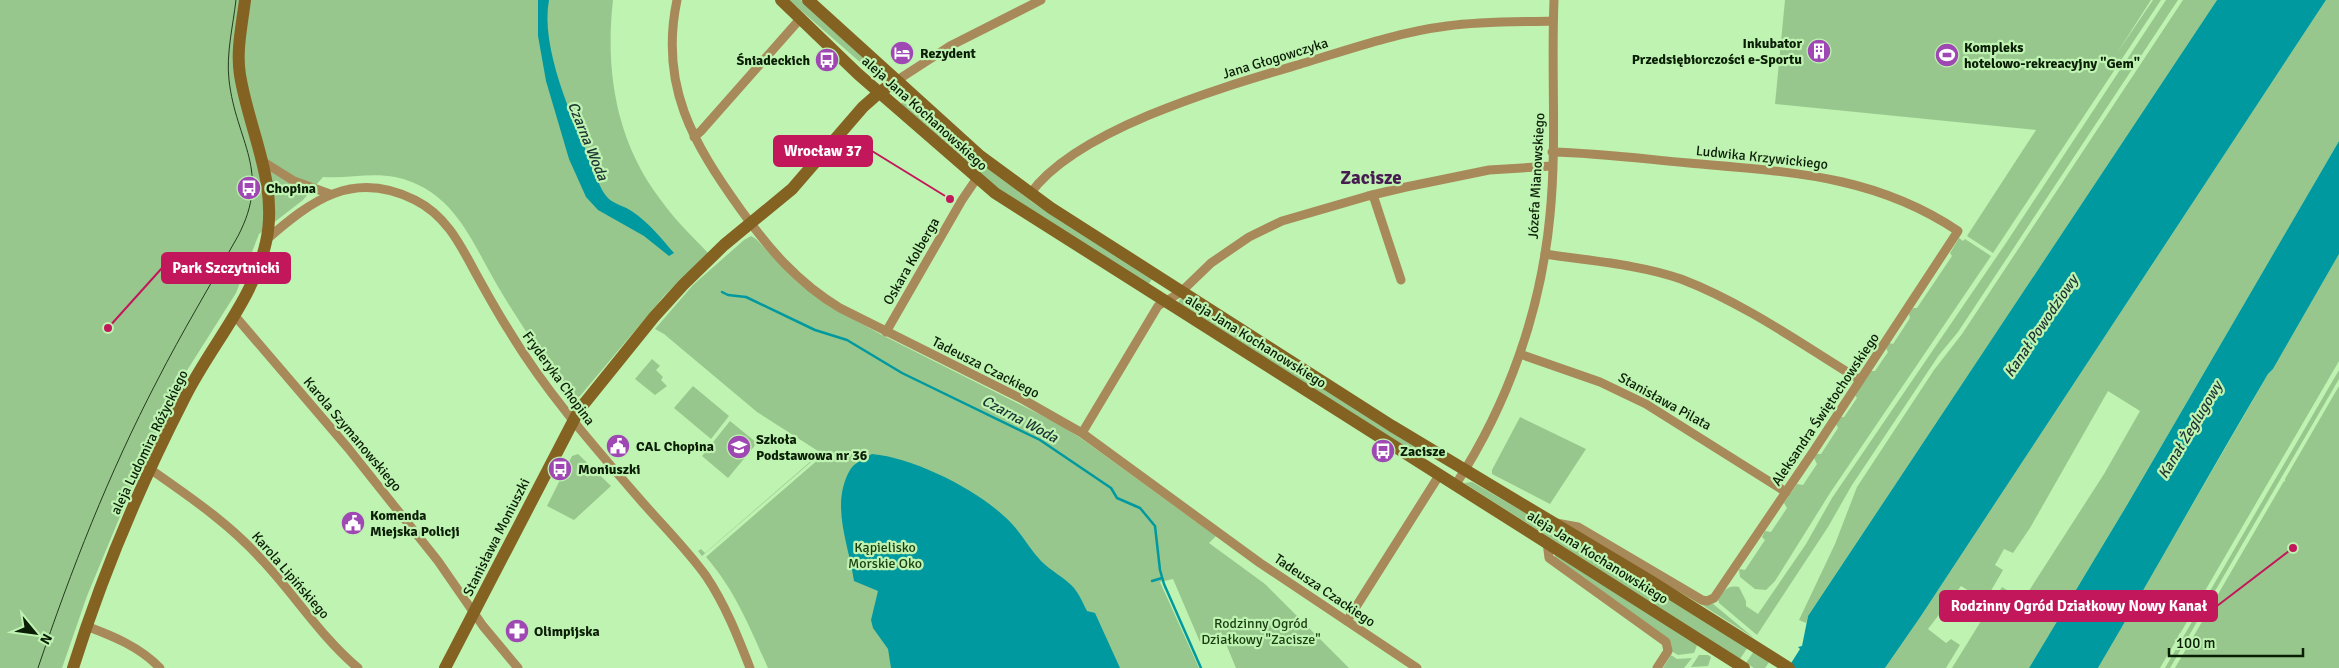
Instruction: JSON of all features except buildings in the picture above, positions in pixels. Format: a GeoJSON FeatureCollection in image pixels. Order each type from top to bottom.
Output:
{"type":"FeatureCollection","features":[{"type":"Feature","properties":{"kind":"main road","name":"aleja Ludomira Różyckiego"},"geometry":{"type":"LineString","coordinates":[[73,668],[86,626],[114,552],[150,469],[190,387],[234,316],[253,281],[266,240],[269,201],[262,161],[244,99],[240,74],[239,47],[245,0]]}},
{"type":"Feature","properties":{"kind":"main road","name":"aleja Jana Kochanowskiego"},"geometry":{"type":"LineString","coordinates":[[781,0],[976,178],[1012,205],[1456,484],[1744,668]]}},
{"type":"Feature","properties":{"kind":"main road","name":"aleja Jana Kochanowskiego"},"geometry":{"type":"LineString","coordinates":[[808,0],[896,82],[979,155],[1030,194],[1181,292],[1465,470],[1652,582],[1789,668]]}},
{"type":"Feature","properties":{"kind":"main road","name":"Stanisława Moniuszki"},"geometry":{"type":"LineString","coordinates":[[445,668],[573,419],[654,317],[683,285],[724,245],[752,224],[792,189],[863,107],[880,92],[896,82]]}},
{"type":"Feature","properties":{"kind":"street","name":"Tadeusza Czackiego"},"geometry":{"type":"LineString","coordinates":[[677,0],[672,33],[675,78],[684,114],[708,163],[752,224],[791,272],[817,294],[886,332],[1024,400],[1082,433],[1260,564],[1417,668]]}},
{"type":"Feature","properties":{"kind":"street"},"geometry":{"type":"LineString","coordinates":[[896,82],[950,46],[1041,0]]}},
{"type":"Feature","properties":{"kind":"street","name":"Józefa Mianowskiego"},"geometry":{"type":"LineString","coordinates":[[1456,484],[1496,413],[1520,354],[1536,299],[1545,254],[1551,208],[1554,0]]}},
{"type":"Feature","properties":{"kind":"street"},"geometry":{"type":"LineString","coordinates":[[694,136],[701,131],[800,19]]}},
{"type":"Feature","properties":{"kind":"street","name":"Jana Głogowczyka"},"geometry":{"type":"LineString","coordinates":[[1030,194],[1055,169],[1093,141],[1175,106],[1246,81],[1349,50],[1425,30],[1482,23],[1554,21]]}},
{"type":"Feature","properties":{"kind":"street","name":"Ludwika Krzywickiego"},"geometry":{"type":"LineString","coordinates":[[1552,152],[1794,172],[1842,180],[1876,190],[1919,208],[1958,231]]}},
{"type":"Feature","properties":{"kind":"street","name":"Fryderyka Chopina"},"geometry":{"type":"LineString","coordinates":[[262,161],[294,181],[330,194]]}},
{"type":"Feature","properties":{"kind":"street"},"geometry":{"type":"LineString","coordinates":[[1082,433],[1156,309],[1164,301],[1181,292],[1223,253],[1265,228],[1373,194],[1480,172],[1552,166]]}},
{"type":"Feature","properties":{"kind":"street","name":"Oskara Kolberga"},"geometry":{"type":"LineString","coordinates":[[886,332],[976,178]]}},
{"type":"Feature","properties":{"kind":"street","name":"Fryderyka Chopina"},"geometry":{"type":"LineString","coordinates":[[266,240],[302,209],[330,194],[365,188],[387,190],[415,200],[446,223],[458,238],[508,330],[573,419],[638,498],[687,551],[707,578],[719,599],[750,668]]}},
{"type":"Feature","properties":{"kind":"street"},"geometry":{"type":"LineString","coordinates":[[1373,194],[1401,280]]}},
{"type":"Feature","properties":{"kind":"street","name":"Aleksandra Świętochowskiego"},"geometry":{"type":"LineString","coordinates":[[1714,598],[1958,231]]}},
{"type":"Feature","properties":{"kind":"street"},"geometry":{"type":"LineString","coordinates":[[1545,254],[1632,267],[1679,278],[1728,300],[1860,380]]}},
{"type":"Feature","properties":{"kind":"street","name":"Karola Szymanowskiego"},"geometry":{"type":"LineString","coordinates":[[234,316],[348,448],[438,561],[474,613],[518,668]]}},
{"type":"Feature","properties":{"kind":"street","name":"Stanisława Pilata"},"geometry":{"type":"LineString","coordinates":[[1520,354],[1600,382],[1646,404],[1786,492]]}},
{"type":"Feature","properties":{"kind":"street","name":"Karola Lipińskiego"},"geometry":{"type":"LineString","coordinates":[[150,469],[206,508],[233,532],[262,560],[317,626],[358,668]]}},
{"type":"Feature","properties":{"kind":"street"},"geometry":{"type":"LineString","coordinates":[[1347,621],[1440,474]]}},
{"type":"Feature","properties":{"kind":"street","name":"aleja Jana Kochanowskiego"},"geometry":{"type":"LineString","coordinates":[[1551,522],[1578,527],[1702,600],[1714,598]]}},
{"type":"Feature","properties":{"kind":"street"},"geometry":{"type":"LineString","coordinates":[[1547,542],[1549,558],[1666,642],[1668,649],[1657,668]]}},
{"type":"Feature","properties":{"kind":"street"},"geometry":{"type":"LineString","coordinates":[[86,626],[124,642],[160,668]]}},
{"type":"Feature","properties":{"kind":"green space"},"geometry":{"type":"Polygon","coordinates":[[[0,0],[613,0],[611,53],[613,79],[617,104],[633,153],[645,177],[660,199],[708,253],[664,296],[580,396],[575,399],[571,397],[526,331],[500,290],[471,237],[448,206],[416,184],[395,177],[377,175],[323,177],[303,200],[259,234],[236,293],[186,372],[143,461],[87,596],[62,668],[0,668],[0,0]]]}},
{"type":"Feature","properties":{"kind":"green space"},"geometry":{"type":"Polygon","coordinates":[[[789,0],[801,0],[864,59],[861,63],[789,0]]]}},
{"type":"Feature","properties":{"kind":"green space","name":"Kompleks hotelowo-rekreacyjny \"Gem\""},"geometry":{"type":"Polygon","coordinates":[[[1785,0],[2151,0],[2117,53],[2153,0],[2161,0],[1993,253],[1967,236],[2036,130],[1775,104],[1785,0]]]}},
{"type":"Feature","properties":{"kind":"green space"},"geometry":{"type":"Polygon","coordinates":[[[2166,0],[2178,0],[1958,332],[1939,355],[1852,485],[1828,527],[1757,635],[1719,603],[1718,599],[1727,589],[1739,587],[1746,601],[1746,606],[1758,614],[1806,544],[1832,498],[2006,243],[2166,0]]]}},
{"type":"Feature","properties":{"kind":"green space"},"geometry":{"type":"Polygon","coordinates":[[[2183,0],[2217,0],[1808,616],[1806,623],[1799,620],[1835,544],[1857,487],[1934,370],[1962,334],[2183,0]]]}},
{"type":"Feature","properties":{"kind":"green space"},"geometry":{"type":"Polygon","coordinates":[[[2326,0],[2339,0],[2339,141],[2127,505],[2029,668],[1952,668],[2002,587],[2023,600],[2104,474],[2140,411],[2108,391],[2030,528],[2013,553],[2004,549],[1995,565],[2003,570],[1985,601],[1961,586],[1928,629],[1946,643],[1951,639],[1960,645],[1946,668],[1885,668],[1921,616],[2326,0]]]}},
{"type":"Feature","properties":{"kind":"green space"},"geometry":{"type":"Polygon","coordinates":[[[903,101],[958,150],[983,165],[1035,204],[1152,279],[1148,285],[992,184],[901,104],[903,101]]]}},
{"type":"Feature","properties":{"kind":"green space"},"geometry":{"type":"Polygon","coordinates":[[[751,236],[796,281],[828,305],[882,335],[1059,424],[1082,439],[1216,536],[1209,543],[1265,584],[1349,668],[1236,668],[1221,632],[1200,642],[1173,579],[1160,582],[1199,668],[768,668],[734,596],[706,557],[820,458],[818,456],[702,556],[698,551],[701,549],[705,553],[818,455],[818,451],[757,412],[664,334],[655,329],[693,285],[751,236]]]}},
{"type":"Feature","properties":{"kind":"green space"},"geometry":{"type":"Polygon","coordinates":[[[1959,238],[1963,241],[1965,239],[1991,256],[1830,493],[1775,581],[1766,590],[1755,589],[1740,577],[1739,569],[1745,570],[1765,540],[1762,537],[1765,531],[1771,532],[1787,508],[1784,503],[1797,484],[1803,485],[1817,464],[1814,458],[1817,454],[1821,454],[1838,428],[1836,424],[1841,417],[1844,417],[1857,398],[1855,395],[1871,371],[1875,371],[1888,352],[1886,348],[1889,343],[1893,344],[1910,318],[1909,314],[1913,308],[1917,308],[1952,256],[1950,253],[1959,238]]]}},
{"type":"Feature","properties":{"kind":"green space"},"geometry":{"type":"Polygon","coordinates":[[[2339,254],[2339,361],[2160,668],[2098,668],[2268,374],[2273,369],[2339,254]]]}},
{"type":"Feature","properties":{"kind":"green space"},"geometry":{"type":"Polygon","coordinates":[[[1180,299],[1183,299],[1427,453],[1423,458],[1178,303],[1180,299]]]}},
{"type":"Feature","properties":{"kind":"green space"},"geometry":{"type":"Polygon","coordinates":[[[652,359],[660,366],[656,370],[663,377],[661,380],[667,386],[655,395],[635,379],[652,359]]]}},
{"type":"Feature","properties":{"kind":"green space"},"geometry":{"type":"Polygon","coordinates":[[[2339,370],[2339,379],[2170,668],[2165,668],[2339,370]]]}},
{"type":"Feature","properties":{"kind":"green space"},"geometry":{"type":"Polygon","coordinates":[[[693,386],[729,416],[711,439],[674,408],[693,386]]]}},
{"type":"Feature","properties":{"kind":"green space"},"geometry":{"type":"Polygon","coordinates":[[[2339,386],[2339,668],[2175,668],[2285,482],[2339,386]]]}},
{"type":"Feature","properties":{"kind":"green space"},"geometry":{"type":"Polygon","coordinates":[[[1520,417],[1586,449],[1550,504],[1492,474],[1492,470],[1520,417]]]}},
{"type":"Feature","properties":{"kind":"green space"},"geometry":{"type":"Polygon","coordinates":[[[730,421],[757,443],[728,478],[702,456],[730,421]]]}},
{"type":"Feature","properties":{"kind":"green space"},"geometry":{"type":"Polygon","coordinates":[[[578,454],[611,486],[574,520],[547,506],[572,456],[578,454]]]}},
{"type":"Feature","properties":{"kind":"green space"},"geometry":{"type":"Polygon","coordinates":[[[1472,482],[1566,536],[1748,647],[1740,659],[1464,483],[1472,482]]]}},
{"type":"Feature","properties":{"kind":"green space"},"geometry":{"type":"Polygon","coordinates":[[[1555,555],[1698,643],[1694,653],[1678,655],[1671,651],[1555,558],[1555,555]]]}},
{"type":"Feature","properties":{"kind":"green space"},"geometry":{"type":"Polygon","coordinates":[[[1699,603],[1712,603],[1754,638],[1699,603]]]}},
{"type":"Feature","properties":{"kind":"green space"},"geometry":{"type":"Polygon","coordinates":[[[1754,651],[1770,661],[1765,668],[1754,668],[1746,663],[1754,651]]]}},
{"type":"Feature","properties":{"kind":"green space"},"geometry":{"type":"Polygon","coordinates":[[[1671,655],[1677,659],[1692,658],[1684,668],[1663,668],[1671,655]]]}},
{"type":"Feature","properties":{"kind":"green space"},"geometry":{"type":"Polygon","coordinates":[[[1699,655],[1711,657],[1708,666],[1691,667],[1699,655]]]}},
{"type":"Feature","properties":{"kind":"water"},"geometry":{"type":"Polygon","coordinates":[[[538,0],[549,0],[547,19],[553,60],[567,104],[597,180],[604,193],[610,199],[639,216],[660,236],[674,253],[669,256],[644,236],[598,210],[586,197],[569,159],[546,81],[538,36],[538,0]]]}},
{"type":"Feature","properties":{"kind":"water","name":"Kanał Powodziowy"},"geometry":{"type":"Polygon","coordinates":[[[2217,0],[2326,0],[1885,668],[1788,668],[1800,649],[1798,647],[1802,646],[1808,616],[2217,0]]]}},
{"type":"Feature","properties":{"kind":"water","name":"Kanał Żeglugowy"},"geometry":{"type":"Polygon","coordinates":[[[2339,141],[2339,254],[2098,668],[2029,668],[2127,505],[2339,141]]]}},
{"type":"Feature","properties":{"kind":"water"},"geometry":{"type":"Polygon","coordinates":[[[872,454],[906,461],[943,476],[977,495],[1005,517],[1041,561],[1074,588],[1087,611],[1095,613],[1120,668],[891,668],[888,649],[873,628],[871,620],[878,591],[854,581],[841,511],[844,483],[850,470],[857,463],[872,454]]]}},
{"type":"Feature","properties":{"kind":"waterway","name":"Czarna Woda"},"geometry":{"type":"LineString","coordinates":[[722,292],[728,295],[746,297],[815,330],[847,340],[902,373],[1040,440],[1111,488],[1117,498],[1140,508],[1155,526],[1160,570],[1164,584],[1201,668]]}},
{"type":"Feature","properties":{"kind":"waterway"},"geometry":{"type":"LineString","coordinates":[[1152,581],[1162,578]]}},
{"type":"Feature","properties":{"kind":"tram line"},"geometry":{"type":"LineString","coordinates":[[38,668],[77,558],[139,416],[186,326],[238,236],[248,213],[252,193],[252,174],[233,102],[228,70],[236,0]]}},
{"type":"Feature","properties":{"kind":"place","name":"Inkubator Przedsiębiorczości e-Sportu"},"geometry":{"type":"Point","coordinates":[1819,51]}},
{"type":"Feature","properties":{"kind":"place","name":"Rezydent"},"geometry":{"type":"Point","coordinates":[902,53]}},
{"type":"Feature","properties":{"kind":"place","name":"Kompleks hotelowo-rekreacyjny \"Gem\""},"geometry":{"type":"Point","coordinates":[1947,55]}},
{"type":"Feature","properties":{"kind":"place","name":"Śniadeckich"},"geometry":{"type":"Point","coordinates":[827,60]}},
{"type":"Feature","properties":{"kind":"place","name":"Chopina"},"geometry":{"type":"Point","coordinates":[249,188]}},
{"type":"Feature","properties":{"kind":"place","name":"Wrocław 37"},"geometry":{"type":"Point","coordinates":[950,199]}},
{"type":"Feature","properties":{"kind":"place","name":"Park Szczytnicki"},"geometry":{"type":"Point","coordinates":[108,328]}},
{"type":"Feature","properties":{"kind":"place","name":"CAL Chopina"},"geometry":{"type":"Point","coordinates":[618,446]}},
{"type":"Feature","properties":{"kind":"place","name":"Szkoła Podstawowa nr 36"},"geometry":{"type":"Point","coordinates":[739,447]}},
{"type":"Feature","properties":{"kind":"place","name":"Zacisze"},"geometry":{"type":"Point","coordinates":[1383,451]}},
{"type":"Feature","properties":{"kind":"place","name":"Moniuszki"},"geometry":{"type":"Point","coordinates":[560,469]}},
{"type":"Feature","properties":{"kind":"place","name":"Komenda Miejska Policji"},"geometry":{"type":"Point","coordinates":[353,523]}},
{"type":"Feature","properties":{"kind":"place","name":"Rodzinny Ogród Działkowy Nowy Kanał"},"geometry":{"type":"Point","coordinates":[2293,548]}},
{"type":"Feature","properties":{"kind":"place","name":"Olimpijska"},"geometry":{"type":"Point","coordinates":[517,631]}},
{"type":"Feature","properties":{"kind":"district","name":"Zacisze"},"geometry":{"type":"Point","coordinates":[1371,177]}},
{"type":"Feature","properties":{"kind":"park label","name":"Kąpielisko Morskie Oko"},"geometry":{"type":"Point","coordinates":[885,556]}},
{"type":"Feature","properties":{"kind":"park label","name":"Rodzinny Ogród Działkowy \"Zacisze\""},"geometry":{"type":"Point","coordinates":[1261,632]}}]}
